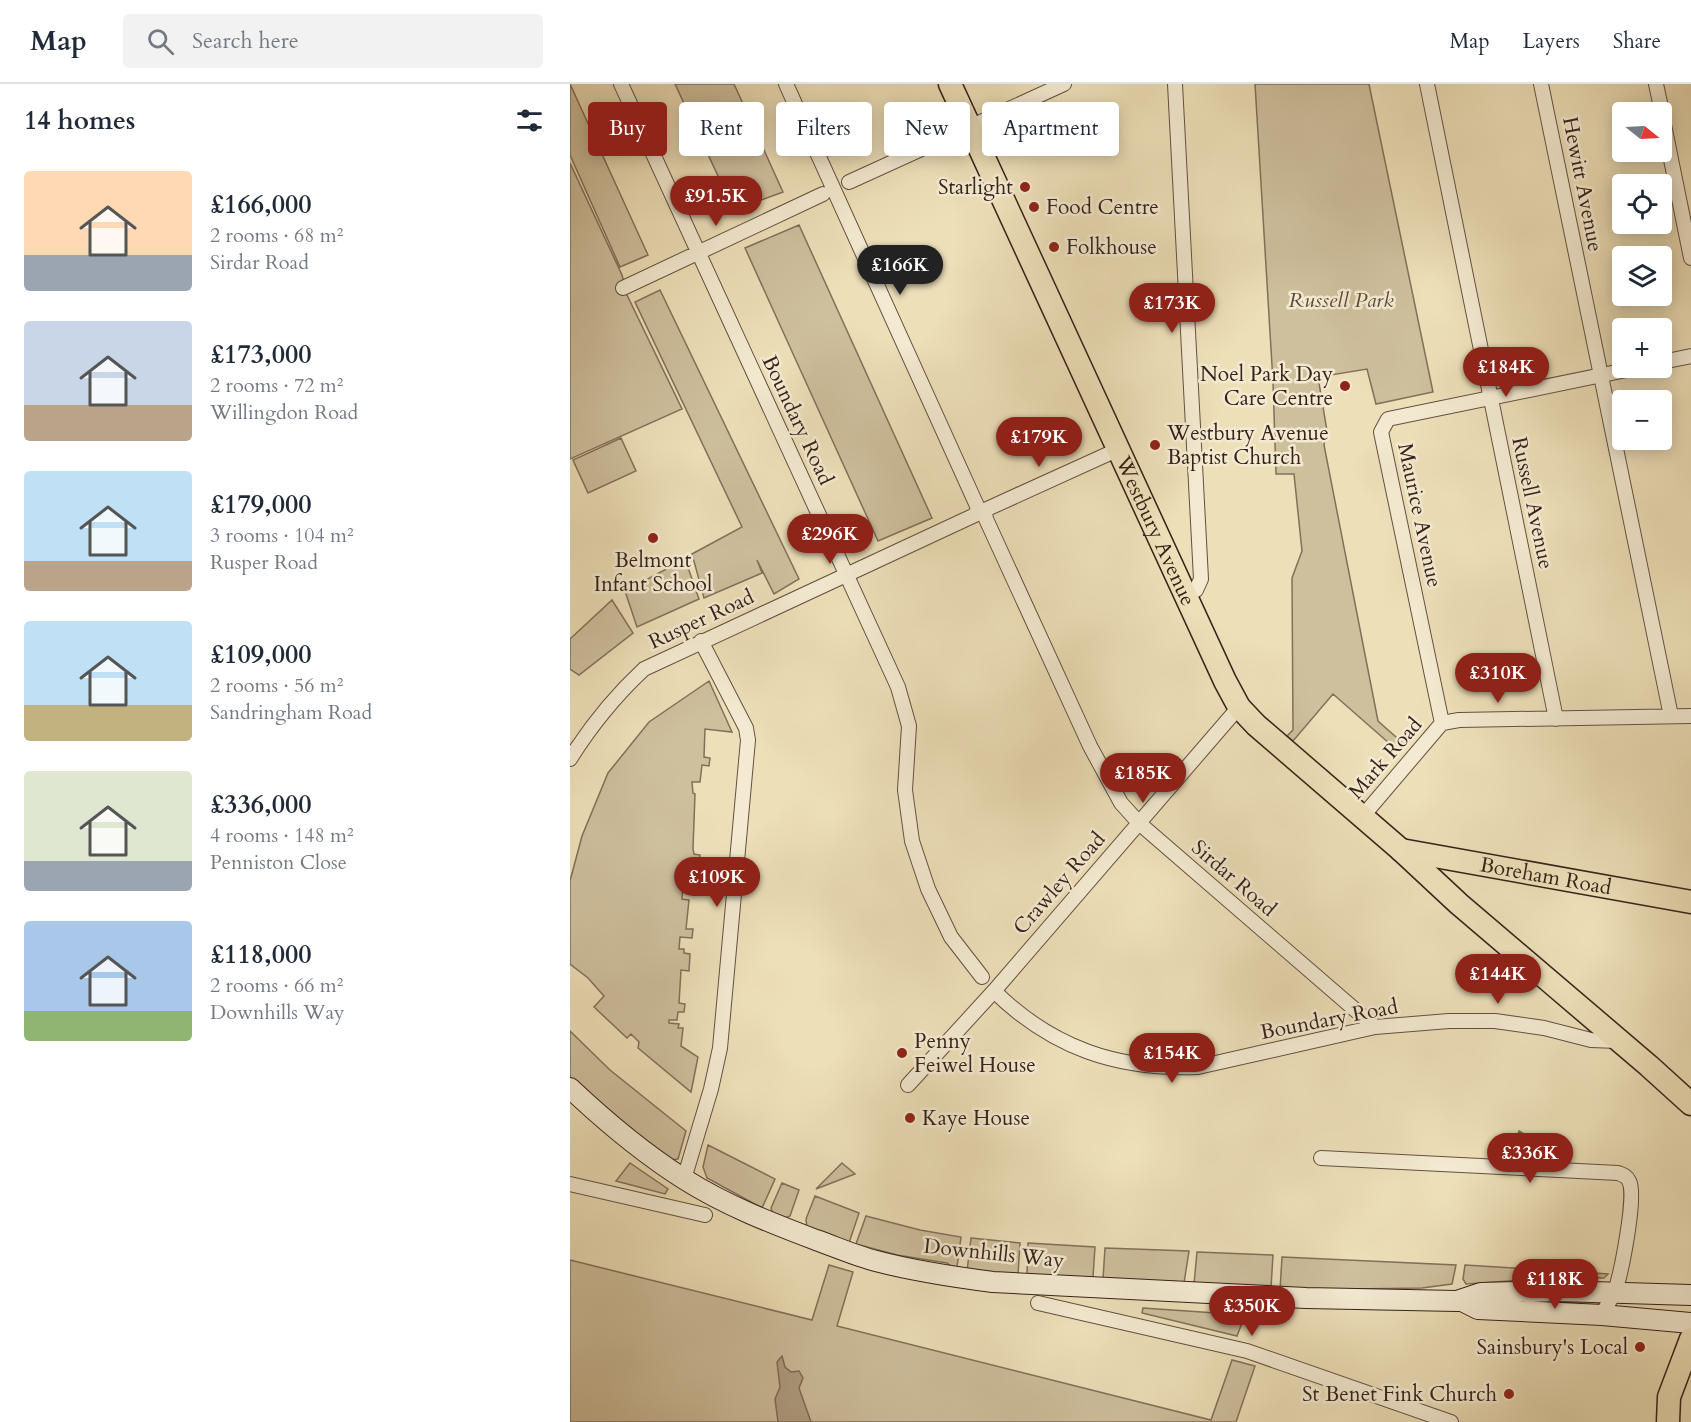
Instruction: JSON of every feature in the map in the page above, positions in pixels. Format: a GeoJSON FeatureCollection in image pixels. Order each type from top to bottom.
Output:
{"type":"FeatureCollection","features":[{"type":"Feature","properties":{"kind":"main road","name":"Westbury Avenue"},"geometry":{"type":"LineString","coordinates":[[951,84],[959,102]]}},
{"type":"Feature","properties":{"kind":"main road","name":"Westbury Avenue"},"geometry":{"type":"LineString","coordinates":[[970,126],[1239,707],[1256,725],[1401,850],[1459,904],[1691,1104]]}},
{"type":"Feature","properties":{"kind":"main road","name":"Boreham Road"},"geometry":{"type":"LineString","coordinates":[[1401,850],[1691,902]]}},
{"type":"Feature","properties":{"kind":"main road"},"geometry":{"type":"LineString","coordinates":[[1459,904],[1456,889],[1458,881],[1463,872],[1475,863]]}},
{"type":"Feature","properties":{"kind":"main road","name":"Downhills Way"},"geometry":{"type":"LineString","coordinates":[[570,1088],[601,1117],[684,1179],[743,1210],[875,1261],[961,1278],[993,1282],[1275,1297],[1462,1300],[1481,1293],[1559,1291],[1691,1295]]}},
{"type":"Feature","properties":{"kind":"main road","name":"Downhills Way"},"geometry":{"type":"LineString","coordinates":[[1462,1300],[1478,1309],[1602,1315],[1691,1323]]}},
{"type":"Feature","properties":{"kind":"main road"},"geometry":{"type":"LineString","coordinates":[[1668,1420],[1669,1397],[1691,1339]]}},
{"type":"Feature","properties":{"kind":"main road"},"geometry":{"type":"LineString","coordinates":[[1668,1420],[1684,1402],[1691,1384]]}},
{"type":"Feature","properties":{"kind":"street","name":"Boundary Road"},"geometry":{"type":"LineString","coordinates":[[621,84],[898,687],[909,726],[905,790],[912,841],[928,889],[951,937],[982,977]]}},
{"type":"Feature","properties":{"kind":"street","name":"Sirdar Road"},"geometry":{"type":"LineString","coordinates":[[786,84],[1090,746],[1121,803],[1139,823],[1374,1027]]}},
{"type":"Feature","properties":{"kind":"street"},"geometry":{"type":"LineString","coordinates":[[1175,84],[1200,577],[1197,589],[1186,595]]}},
{"type":"Feature","properties":{"kind":"street","name":"Hewitt Avenue"},"geometry":{"type":"LineString","coordinates":[[1541,84],[1671,716]]}},
{"type":"Feature","properties":{"kind":"street"},"geometry":{"type":"LineString","coordinates":[[1656,84],[1660,102]]}},
{"type":"Feature","properties":{"kind":"street"},"geometry":{"type":"LineString","coordinates":[[970,126],[1059,85]]}},
{"type":"Feature","properties":{"kind":"street","name":"Russell Avenue"},"geometry":{"type":"LineString","coordinates":[[1431,85],[1490,397],[1556,719]]}},
{"type":"Feature","properties":{"kind":"street"},"geometry":{"type":"LineString","coordinates":[[849,182],[905,156]]}},
{"type":"Feature","properties":{"kind":"street"},"geometry":{"type":"LineString","coordinates":[[1672,162],[1691,258]]}},
{"type":"Feature","properties":{"kind":"street"},"geometry":{"type":"LineString","coordinates":[[623,288],[823,195]]}},
{"type":"Feature","properties":{"kind":"street"},"geometry":{"type":"LineString","coordinates":[[1672,360],[1691,356]]}},
{"type":"Feature","properties":{"kind":"street","name":"Maurice Avenue"},"geometry":{"type":"LineString","coordinates":[[1442,723],[1380,432],[1388,419],[1612,373]]}},
{"type":"Feature","properties":{"kind":"street","name":"Rusper Road"},"geometry":{"type":"LineString","coordinates":[[570,759],[591,726],[615,696],[644,669],[1119,449]]}},
{"type":"Feature","properties":{"kind":"street"},"geometry":{"type":"LineString","coordinates":[[684,1179],[711,1089],[720,1048],[747,740],[746,728],[701,641]]}},
{"type":"Feature","properties":{"kind":"street","name":"Crawley Road"},"geometry":{"type":"LineString","coordinates":[[908,1085],[994,991],[1239,707]]}},
{"type":"Feature","properties":{"kind":"street","name":"Mark Road"},"geometry":{"type":"LineString","coordinates":[[1362,817],[1442,723],[1459,720],[1691,716]]}},
{"type":"Feature","properties":{"kind":"street","name":"Boundary Road"},"geometry":{"type":"LineString","coordinates":[[994,991],[1036,1027],[1069,1044],[1103,1058],[1137,1065],[1173,1068],[1198,1067],[1374,1027],[1449,1021],[1495,1021],[1544,1028],[1591,1040],[1620,1041]]}},
{"type":"Feature","properties":{"kind":"street"},"geometry":{"type":"LineString","coordinates":[[1322,1158],[1618,1173],[1628,1178],[1631,1193],[1621,1272],[1602,1315]]}},
{"type":"Feature","properties":{"kind":"street"},"geometry":{"type":"LineString","coordinates":[[570,1184],[673,1203],[705,1215]]}},
{"type":"Feature","properties":{"kind":"street"},"geometry":{"type":"LineString","coordinates":[[1038,1303],[1119,1316],[1247,1352],[1451,1422]]}},
{"type":"Feature","properties":{"kind":"green space"},"geometry":{"type":"Polygon","coordinates":[[[570,84],[588,123],[588,156],[603,156],[648,255],[620,267],[570,155],[570,84]]]}},
{"type":"Feature","properties":{"kind":"green space"},"geometry":{"type":"Polygon","coordinates":[[[675,84],[734,84],[742,102],[683,102],[675,84]]]}},
{"type":"Feature","properties":{"kind":"green space","name":"Russell Park"},"geometry":{"type":"Polygon","coordinates":[[[1255,84],[1369,84],[1433,392],[1376,404],[1367,369],[1318,377],[1327,431],[1324,445],[1378,721],[1404,744],[1398,751],[1333,694],[1293,741],[1287,736],[1293,730],[1292,578],[1302,551],[1294,474],[1276,474],[1273,382],[1255,84]]]}},
{"type":"Feature","properties":{"kind":"green space"},"geometry":{"type":"Polygon","coordinates":[[[764,150],[783,192],[734,210],[709,156],[764,156],[764,150]]]}},
{"type":"Feature","properties":{"kind":"green space"},"geometry":{"type":"Polygon","coordinates":[[[570,163],[622,275],[627,295],[682,409],[570,459],[570,163]]]}},
{"type":"Feature","properties":{"kind":"green space"},"geometry":{"type":"Polygon","coordinates":[[[799,225],[932,518],[878,541],[745,248],[799,225]]]}},
{"type":"Feature","properties":{"kind":"green space"},"geometry":{"type":"Polygon","coordinates":[[[660,290],[799,579],[774,594],[757,560],[762,573],[704,598],[692,554],[742,527],[635,302],[660,290]]]}},
{"type":"Feature","properties":{"kind":"green space"},"geometry":{"type":"Polygon","coordinates":[[[621,438],[636,471],[588,493],[573,460],[621,438]]]}},
{"type":"Feature","properties":{"kind":"green space"},"geometry":{"type":"Polygon","coordinates":[[[685,559],[699,599],[637,627],[625,591],[685,559]]]}},
{"type":"Feature","properties":{"kind":"green space"},"geometry":{"type":"Polygon","coordinates":[[[612,600],[633,633],[579,675],[570,669],[570,639],[612,600]]]}},
{"type":"Feature","properties":{"kind":"green space"},"geometry":{"type":"Polygon","coordinates":[[[709,681],[732,732],[705,729],[704,757],[710,758],[709,766],[702,765],[700,782],[692,782],[695,794],[693,849],[694,854],[700,855],[699,863],[693,863],[690,887],[683,887],[682,899],[689,900],[686,929],[693,929],[692,938],[680,937],[679,949],[684,949],[684,953],[690,954],[689,971],[681,970],[679,1003],[685,1004],[684,1012],[678,1012],[677,1020],[669,1020],[669,1023],[679,1024],[678,1028],[683,1028],[681,1046],[698,1057],[691,1092],[638,1048],[639,1042],[631,1034],[627,1038],[594,1007],[604,996],[588,978],[570,964],[570,881],[582,836],[608,773],[649,722],[709,681]]]}},
{"type":"Feature","properties":{"kind":"green space"},"geometry":{"type":"Polygon","coordinates":[[[570,1031],[610,1070],[686,1131],[678,1159],[670,1160],[585,1092],[570,1077],[570,1031]]]}},
{"type":"Feature","properties":{"kind":"green space"},"geometry":{"type":"Polygon","coordinates":[[[1519,1131],[1557,1154],[1537,1150],[1515,1141],[1519,1131]]]}},
{"type":"Feature","properties":{"kind":"green space"},"geometry":{"type":"Polygon","coordinates":[[[708,1145],[775,1179],[762,1208],[707,1178],[703,1167],[708,1145]]]}},
{"type":"Feature","properties":{"kind":"green space"},"geometry":{"type":"Polygon","coordinates":[[[630,1163],[668,1189],[665,1194],[616,1181],[630,1163]]]}},
{"type":"Feature","properties":{"kind":"green space"},"geometry":{"type":"Polygon","coordinates":[[[842,1163],[855,1174],[816,1189],[842,1163]]]}},
{"type":"Feature","properties":{"kind":"green space"},"geometry":{"type":"Polygon","coordinates":[[[782,1183],[799,1190],[790,1216],[785,1218],[773,1215],[771,1208],[782,1183]]]}},
{"type":"Feature","properties":{"kind":"green space"},"geometry":{"type":"Polygon","coordinates":[[[815,1196],[859,1213],[849,1243],[807,1228],[806,1219],[815,1196]]]}},
{"type":"Feature","properties":{"kind":"green space"},"geometry":{"type":"Polygon","coordinates":[[[866,1216],[920,1230],[961,1237],[957,1267],[955,1269],[947,1263],[897,1255],[856,1244],[866,1216]]]}},
{"type":"Feature","properties":{"kind":"green space"},"geometry":{"type":"Polygon","coordinates":[[[971,1238],[1020,1243],[1018,1275],[967,1271],[971,1238]]]}},
{"type":"Feature","properties":{"kind":"green space"},"geometry":{"type":"Polygon","coordinates":[[[1028,1243],[1095,1247],[1092,1279],[1027,1275],[1028,1243]]]}},
{"type":"Feature","properties":{"kind":"green space"},"geometry":{"type":"Polygon","coordinates":[[[1105,1248],[1189,1251],[1184,1283],[1103,1279],[1105,1248]]]}},
{"type":"Feature","properties":{"kind":"green space"},"geometry":{"type":"Polygon","coordinates":[[[1197,1252],[1273,1255],[1271,1288],[1194,1284],[1197,1252]]]}},
{"type":"Feature","properties":{"kind":"green space"},"geometry":{"type":"Polygon","coordinates":[[[1282,1257],[1456,1265],[1452,1284],[1422,1288],[1280,1290],[1282,1257]]]}},
{"type":"Feature","properties":{"kind":"green space"},"geometry":{"type":"Polygon","coordinates":[[[570,1260],[812,1320],[829,1265],[853,1272],[837,1326],[1211,1420],[1232,1360],[1255,1366],[1236,1422],[570,1422],[570,1260]]]}},
{"type":"Feature","properties":{"kind":"green space"},"geometry":{"type":"Polygon","coordinates":[[[1465,1265],[1608,1274],[1604,1278],[1563,1277],[1466,1284],[1463,1279],[1465,1265]]]}},
{"type":"Feature","properties":{"kind":"green space"},"geometry":{"type":"Polygon","coordinates":[[[1477,1299],[1598,1300],[1598,1305],[1477,1299]]]}},
{"type":"Feature","properties":{"kind":"green space"},"geometry":{"type":"Polygon","coordinates":[[[1143,1308],[1245,1315],[1237,1336],[1142,1313],[1143,1308]]]}},
{"type":"Feature","properties":{"kind":"shaded area"},"geometry":{"type":"Polygon","coordinates":[[[782,1356],[785,1367],[791,1372],[799,1371],[803,1378],[799,1388],[811,1422],[778,1422],[775,1399],[780,1387],[777,1362],[782,1356]]]}},
{"type":"Feature","properties":{"kind":"place","name":"Starlight"},"geometry":{"type":"Point","coordinates":[1025,187]}},
{"type":"Feature","properties":{"kind":"place","name":"Food Centre"},"geometry":{"type":"Point","coordinates":[1034,207]}},
{"type":"Feature","properties":{"kind":"place","name":"Folkhouse"},"geometry":{"type":"Point","coordinates":[1054,247]}},
{"type":"Feature","properties":{"kind":"place","name":"Noel Park Day Care Centre"},"geometry":{"type":"Point","coordinates":[1345,386]}},
{"type":"Feature","properties":{"kind":"place","name":"Westbury Avenue Baptist Church"},"geometry":{"type":"Point","coordinates":[1155,445]}},
{"type":"Feature","properties":{"kind":"place","name":"Belmont Infant School"},"geometry":{"type":"Point","coordinates":[653,538]}},
{"type":"Feature","properties":{"kind":"place","name":"Penny Feiwel House"},"geometry":{"type":"Point","coordinates":[902,1053]}},
{"type":"Feature","properties":{"kind":"place","name":"Kaye House"},"geometry":{"type":"Point","coordinates":[910,1118]}},
{"type":"Feature","properties":{"kind":"place","name":"Sainsbury's Local"},"geometry":{"type":"Point","coordinates":[1640,1347]}},
{"type":"Feature","properties":{"kind":"place","name":"St Benet Fink Church"},"geometry":{"type":"Point","coordinates":[1509,1394]}}]}
